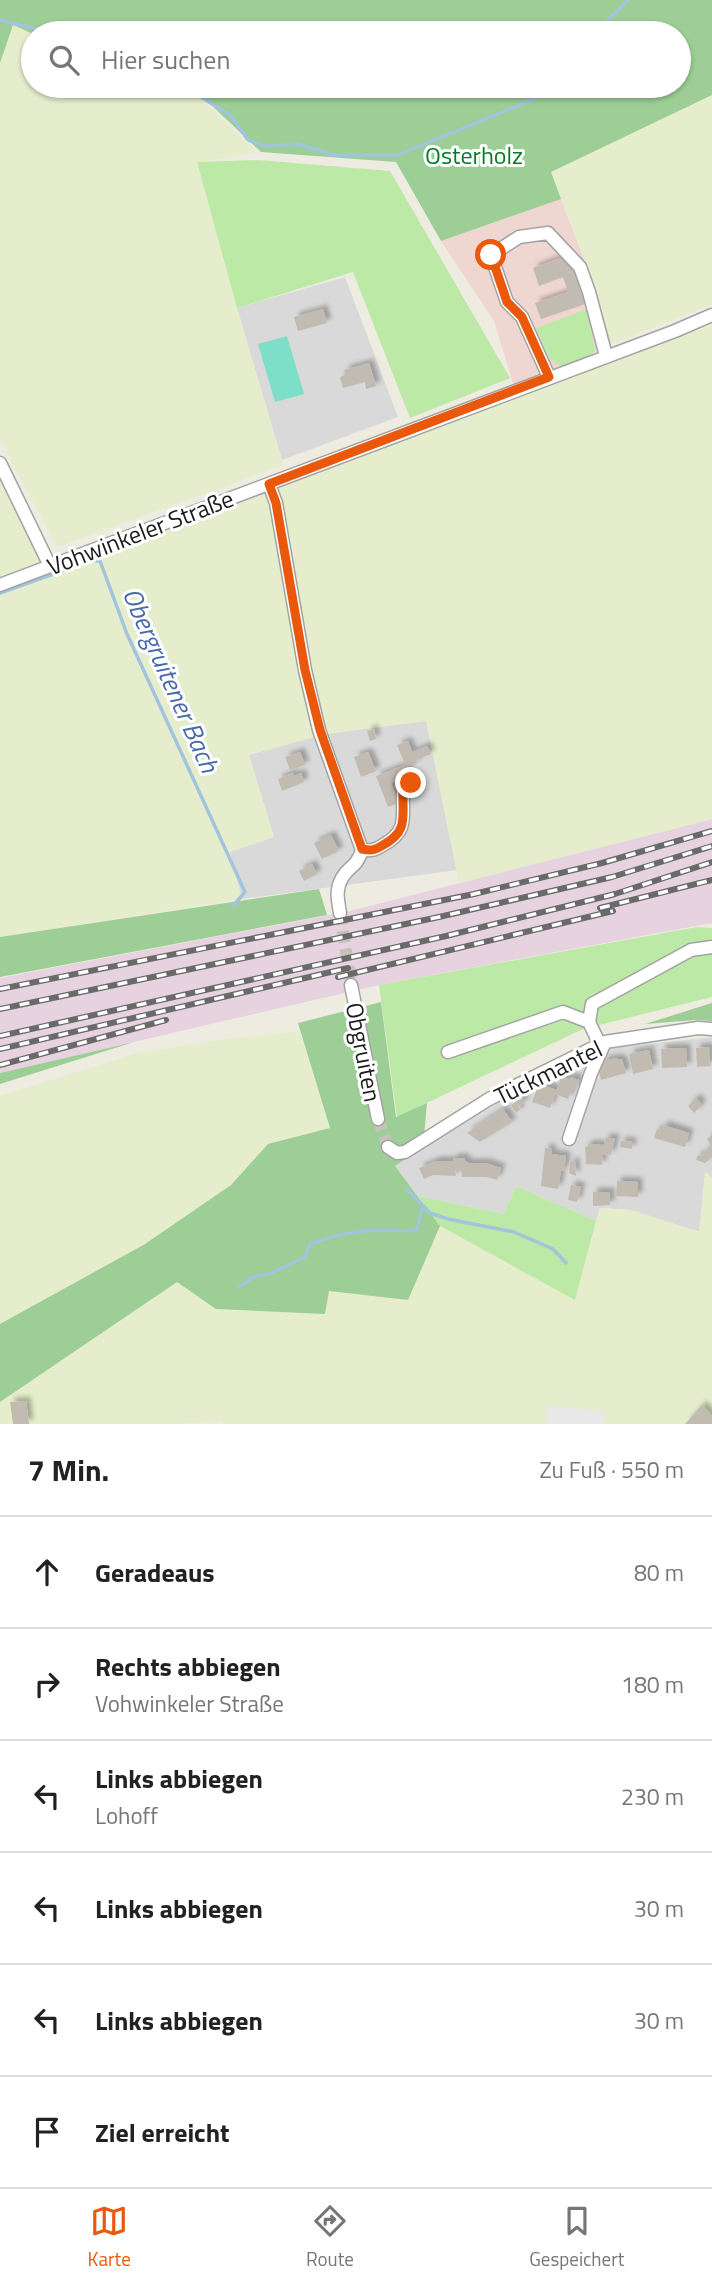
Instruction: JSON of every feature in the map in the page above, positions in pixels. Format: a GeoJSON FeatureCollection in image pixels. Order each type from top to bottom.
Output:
{"type":"FeatureCollection","features":[{"type":"Feature","properties":{"kind":"street"},"geometry":{"type":"LineString","coordinates":[[549,377],[522,317],[507,302],[491,255],[519,237],[548,233],[580,267],[606,356]]}},
{"type":"Feature","properties":{"kind":"street","name":"Vohwinkeler Straße"},"geometry":{"type":"LineString","coordinates":[[0,585],[712,314]]}},
{"type":"Feature","properties":{"kind":"street"},"geometry":{"type":"LineString","coordinates":[[0,463],[4,483],[50,566]]}},
{"type":"Feature","properties":{"kind":"street"},"geometry":{"type":"LineString","coordinates":[[269,484],[276,503],[305,670],[320,730],[362,849],[358,862],[342,876],[337,893],[340,914]]}},
{"type":"Feature","properties":{"kind":"street"},"geometry":{"type":"LineString","coordinates":[[362,849],[373,851],[393,840],[401,832],[404,822],[403,792],[411,783]]}},
{"type":"Feature","properties":{"kind":"street"},"geometry":{"type":"LineString","coordinates":[[589,1022],[592,1004],[691,950],[712,947]]}},
{"type":"Feature","properties":{"kind":"street","name":"Obgruiten"},"geometry":{"type":"LineString","coordinates":[[351,985],[378,1119]]}},
{"type":"Feature","properties":{"kind":"street"},"geometry":{"type":"LineString","coordinates":[[448,1052],[563,1012],[589,1022],[603,1043],[569,1139]]}},
{"type":"Feature","properties":{"kind":"street","name":"Tückmantel"},"geometry":{"type":"LineString","coordinates":[[393,1150],[405,1152],[489,1099],[603,1043],[698,1028],[712,1029]]}},
{"type":"Feature","properties":{"kind":"shaded area"},"geometry":{"type":"Polygon","coordinates":[[[561,199],[591,277],[612,344],[514,386],[494,321],[441,241],[561,199]]]}},
{"type":"Feature","properties":{"kind":"shaded area"},"geometry":{"type":"Polygon","coordinates":[[[345,277],[398,417],[282,460],[237,308],[345,277]]]}},
{"type":"Feature","properties":{"kind":"shaded area"},"geometry":{"type":"Polygon","coordinates":[[[287,336],[304,394],[275,402],[258,344],[287,336]]]}},
{"type":"Feature","properties":{"kind":"shaded area"},"geometry":{"type":"Polygon","coordinates":[[[426,721],[457,870],[242,899],[229,852],[274,837],[249,755],[325,734],[426,721]]]}},
{"type":"Feature","properties":{"kind":"shaded area"},"geometry":{"type":"Polygon","coordinates":[[[712,819],[712,923],[379,985],[0,1073],[0,978],[350,911],[712,819]]]}},
{"type":"Feature","properties":{"kind":"shaded area"},"geometry":{"type":"Polygon","coordinates":[[[712,1037],[712,1178],[705,1172],[700,1232],[631,1210],[600,1208],[596,1221],[516,1186],[504,1214],[418,1196],[395,1166],[496,1104],[612,1048],[712,1037]]]}},
{"type":"Feature","properties":{"kind":"shaded area"},"geometry":{"type":"Polygon","coordinates":[[[547,1405],[604,1411],[603,1424],[546,1424],[547,1405]]]}},
{"type":"Feature","properties":{"kind":"green space","name":"Osterholz"},"geometry":{"type":"Polygon","coordinates":[[[0,0],[712,0],[712,95],[551,172],[561,199],[441,241],[396,162],[261,152],[204,98],[691,98],[691,21],[21,21],[21,29],[13,25],[0,63],[0,0]]]}},
{"type":"Feature","properties":{"kind":"green space"},"geometry":{"type":"Polygon","coordinates":[[[13,25],[21,29],[21,98],[200,98],[257,152],[197,163],[282,460],[281,466],[57,547],[0,440],[0,63],[13,25]]]}},
{"type":"Feature","properties":{"kind":"green space"},"geometry":{"type":"Polygon","coordinates":[[[712,95],[712,304],[612,344],[591,277],[550,172],[712,95]]]}},
{"type":"Feature","properties":{"kind":"green space"},"geometry":{"type":"Polygon","coordinates":[[[258,160],[390,171],[510,378],[410,418],[353,272],[237,308],[197,162],[258,160]]]}},
{"type":"Feature","properties":{"kind":"green space"},"geometry":{"type":"Polygon","coordinates":[[[587,309],[595,352],[572,365],[563,366],[556,363],[545,350],[536,328],[587,309]]]}},
{"type":"Feature","properties":{"kind":"green space"},"geometry":{"type":"Polygon","coordinates":[[[712,325],[712,819],[459,883],[426,721],[325,734],[249,755],[274,837],[230,852],[242,899],[0,937],[0,594],[712,325]]]}},
{"type":"Feature","properties":{"kind":"green space"},"geometry":{"type":"Polygon","coordinates":[[[0,474],[45,563],[0,579],[0,474]]]}},
{"type":"Feature","properties":{"kind":"green space"},"geometry":{"type":"Polygon","coordinates":[[[319,889],[327,915],[0,977],[0,937],[319,889]]]}},
{"type":"Feature","properties":{"kind":"green space"},"geometry":{"type":"Polygon","coordinates":[[[697,927],[712,928],[712,997],[583,1029],[397,1117],[379,985],[697,927]]]}},
{"type":"Feature","properties":{"kind":"green space"},"geometry":{"type":"Polygon","coordinates":[[[381,1002],[396,1117],[427,1103],[423,1148],[395,1166],[440,1226],[408,1300],[329,1291],[325,1314],[216,1309],[177,1282],[0,1402],[0,1324],[145,1244],[231,1185],[268,1144],[330,1128],[298,1023],[381,1002]]]}},
{"type":"Feature","properties":{"kind":"green space"},"geometry":{"type":"Polygon","coordinates":[[[712,1003],[712,1021],[645,1024],[712,1003]]]}},
{"type":"Feature","properties":{"kind":"green space"},"geometry":{"type":"Polygon","coordinates":[[[300,1031],[330,1128],[268,1144],[231,1185],[145,1244],[0,1324],[0,1096],[134,1054],[232,1038],[300,1031]]]}},
{"type":"Feature","properties":{"kind":"green space"},"geometry":{"type":"Polygon","coordinates":[[[134,1042],[0,1084],[0,1073],[134,1042]]]}},
{"type":"Feature","properties":{"kind":"green space"},"geometry":{"type":"Polygon","coordinates":[[[705,1172],[712,1178],[712,1424],[223,1424],[223,1421],[177,1424],[0,1424],[0,1402],[177,1282],[216,1309],[326,1314],[328,1291],[407,1300],[440,1226],[575,1299],[600,1208],[631,1210],[699,1232],[705,1172]]]}},
{"type":"Feature","properties":{"kind":"green space"},"geometry":{"type":"Polygon","coordinates":[[[516,1186],[596,1221],[575,1300],[440,1226],[418,1196],[504,1214],[516,1186]]]}},
{"type":"Feature","properties":{"kind":"building"},"geometry":{"type":"Polygon","coordinates":[[[560,258],[575,268],[588,303],[541,319],[535,303],[568,292],[563,277],[539,286],[533,268],[560,258]]]}},
{"type":"Feature","properties":{"kind":"building"},"geometry":{"type":"Polygon","coordinates":[[[323,309],[327,323],[298,331],[294,317],[323,309]]]}},
{"type":"Feature","properties":{"kind":"building"},"geometry":{"type":"Polygon","coordinates":[[[369,363],[376,386],[366,389],[365,382],[343,388],[340,377],[346,375],[344,370],[369,363]]]}},
{"type":"Feature","properties":{"kind":"building"},"geometry":{"type":"Polygon","coordinates":[[[374,729],[376,739],[370,741],[367,731],[374,729]]]}},
{"type":"Feature","properties":{"kind":"building"},"geometry":{"type":"Polygon","coordinates":[[[408,741],[412,752],[427,746],[431,754],[406,767],[397,745],[408,741]]]}},
{"type":"Feature","properties":{"kind":"building"},"geometry":{"type":"Polygon","coordinates":[[[300,752],[305,765],[290,770],[285,757],[300,752]]]}},
{"type":"Feature","properties":{"kind":"building"},"geometry":{"type":"Polygon","coordinates":[[[368,752],[376,771],[361,777],[354,757],[368,752]]]}},
{"type":"Feature","properties":{"kind":"building"},"geometry":{"type":"Polygon","coordinates":[[[405,765],[412,782],[405,784],[402,778],[391,783],[399,803],[388,807],[376,776],[405,765]]]}},
{"type":"Feature","properties":{"kind":"building"},"geometry":{"type":"Polygon","coordinates":[[[293,773],[294,776],[301,773],[304,782],[282,791],[278,779],[293,773]]]}},
{"type":"Feature","properties":{"kind":"building"},"geometry":{"type":"Polygon","coordinates":[[[331,835],[339,851],[322,859],[314,843],[331,835]]]}},
{"type":"Feature","properties":{"kind":"building"},"geometry":{"type":"Polygon","coordinates":[[[312,864],[317,874],[304,881],[299,871],[312,864]]]}},
{"type":"Feature","properties":{"kind":"building"},"geometry":{"type":"Polygon","coordinates":[[[709,1047],[710,1066],[697,1067],[696,1048],[709,1047]]]}},
{"type":"Feature","properties":{"kind":"building"},"geometry":{"type":"Polygon","coordinates":[[[686,1048],[687,1067],[662,1068],[661,1049],[686,1048]]]}},
{"type":"Feature","properties":{"kind":"building"},"geometry":{"type":"Polygon","coordinates":[[[649,1050],[653,1069],[633,1074],[629,1054],[649,1050]]]}},
{"type":"Feature","properties":{"kind":"building"},"geometry":{"type":"Polygon","coordinates":[[[622,1059],[626,1073],[601,1080],[598,1066],[603,1065],[602,1061],[622,1059]]]}},
{"type":"Feature","properties":{"kind":"building"},"geometry":{"type":"Polygon","coordinates":[[[561,1078],[579,1080],[568,1099],[555,1094],[550,1108],[532,1102],[539,1084],[557,1090],[561,1078]]]}},
{"type":"Feature","properties":{"kind":"building"},"geometry":{"type":"Polygon","coordinates":[[[518,1091],[525,1102],[518,1106],[520,1110],[516,1113],[511,1105],[516,1102],[511,1096],[518,1091]]]}},
{"type":"Feature","properties":{"kind":"building"},"geometry":{"type":"Polygon","coordinates":[[[696,1098],[702,1105],[694,1113],[688,1106],[696,1098]]]}},
{"type":"Feature","properties":{"kind":"building"},"geometry":{"type":"Polygon","coordinates":[[[503,1109],[512,1122],[480,1142],[467,1133],[503,1109]]]}},
{"type":"Feature","properties":{"kind":"building"},"geometry":{"type":"Polygon","coordinates":[[[663,1125],[689,1133],[685,1147],[654,1138],[657,1129],[662,1130],[663,1125]]]}},
{"type":"Feature","properties":{"kind":"building"},"geometry":{"type":"Polygon","coordinates":[[[712,1135],[712,1157],[705,1163],[696,1160],[698,1155],[703,1156],[711,1146],[707,1139],[712,1135]]]}},
{"type":"Feature","properties":{"kind":"building"},"geometry":{"type":"Polygon","coordinates":[[[605,1138],[615,1138],[611,1155],[603,1154],[602,1165],[586,1164],[585,1146],[604,1145],[605,1138]]]}},
{"type":"Feature","properties":{"kind":"building"},"geometry":{"type":"Polygon","coordinates":[[[621,1141],[632,1142],[632,1149],[620,1147],[621,1141]]]}},
{"type":"Feature","properties":{"kind":"building"},"geometry":{"type":"Polygon","coordinates":[[[545,1148],[552,1149],[551,1154],[566,1156],[558,1189],[541,1186],[545,1148]]]}},
{"type":"Feature","properties":{"kind":"building"},"geometry":{"type":"Polygon","coordinates":[[[453,1158],[465,1158],[469,1163],[486,1163],[501,1168],[497,1180],[462,1177],[461,1170],[455,1170],[456,1176],[433,1175],[424,1179],[419,1168],[436,1161],[453,1161],[453,1158]]]}},
{"type":"Feature","properties":{"kind":"building"},"geometry":{"type":"Polygon","coordinates":[[[570,1162],[575,1162],[576,1176],[569,1173],[570,1162]]]}},
{"type":"Feature","properties":{"kind":"building"},"geometry":{"type":"Polygon","coordinates":[[[617,1181],[638,1182],[638,1197],[616,1196],[617,1181]]]}},
{"type":"Feature","properties":{"kind":"building"},"geometry":{"type":"Polygon","coordinates":[[[571,1185],[581,1187],[577,1202],[568,1200],[571,1185]]]}},
{"type":"Feature","properties":{"kind":"building"},"geometry":{"type":"Polygon","coordinates":[[[593,1192],[610,1192],[610,1205],[593,1206],[593,1192]]]}},
{"type":"Feature","properties":{"kind":"building"},"geometry":{"type":"Polygon","coordinates":[[[26,1401],[29,1424],[13,1424],[10,1402],[26,1401]]]}},
{"type":"Feature","properties":{"kind":"building"},"geometry":{"type":"Polygon","coordinates":[[[702,1405],[712,1416],[712,1424],[685,1424],[702,1405]]]}},
{"type":"Feature","properties":{"kind":"waterway"},"geometry":{"type":"LineString","coordinates":[[607,21],[628,0]]}},
{"type":"Feature","properties":{"kind":"waterway"},"geometry":{"type":"LineString","coordinates":[[0,20],[21,25]]}},
{"type":"Feature","properties":{"kind":"waterway"},"geometry":{"type":"LineString","coordinates":[[203,98],[231,116],[248,140],[263,146],[298,144],[333,155],[398,155],[537,98]]}},
{"type":"Feature","properties":{"kind":"waterway","name":"Obergruitener Bach"},"geometry":{"type":"LineString","coordinates":[[0,593],[90,561],[100,561],[127,634],[245,892],[233,906]]}},
{"type":"Feature","properties":{"kind":"waterway","name":"Obergruitener Bach"},"geometry":{"type":"LineString","coordinates":[[407,1189],[430,1213],[514,1232],[553,1249],[566,1263]]}},
{"type":"Feature","properties":{"kind":"waterway"},"geometry":{"type":"LineString","coordinates":[[239,1287],[253,1277],[271,1273],[305,1257],[310,1244],[324,1239],[360,1232],[417,1229],[423,1207]]}},
{"type":"Feature","properties":{"kind":"tunnel"},"geometry":{"type":"LineString","coordinates":[[340,913],[351,985]]}},
{"type":"Feature","properties":{"kind":"tunnel"},"geometry":{"type":"LineString","coordinates":[[378,1119],[388,1147]]}},
{"type":"Feature","properties":{"kind":"railway"},"geometry":{"type":"LineString","coordinates":[[0,989],[474,894],[602,863],[712,831]]}},
{"type":"Feature","properties":{"kind":"railway"},"geometry":{"type":"LineString","coordinates":[[0,1009],[439,917],[612,877],[712,846]]}},
{"type":"Feature","properties":{"kind":"railway"},"geometry":{"type":"LineString","coordinates":[[0,1036],[446,936],[615,894],[712,862]]}},
{"type":"Feature","properties":{"kind":"railway"},"geometry":{"type":"LineString","coordinates":[[600,908],[712,880]]}},
{"type":"Feature","properties":{"kind":"railway"},"geometry":{"type":"LineString","coordinates":[[338,977],[613,911]]}},
{"type":"Feature","properties":{"kind":"railway"},"geometry":{"type":"LineString","coordinates":[[0,1049],[348,968]]}},
{"type":"Feature","properties":{"kind":"railway"},"geometry":{"type":"LineString","coordinates":[[0,1065],[166,1020]]}},
{"type":"Feature","properties":{"kind":"route"},"geometry":{"type":"LineString","coordinates":[[411,783],[403,792],[404,822],[401,832],[393,840],[373,851],[362,849],[320,730],[305,670],[276,503],[269,484],[549,377],[522,317],[507,302],[491,255]]}}]}
